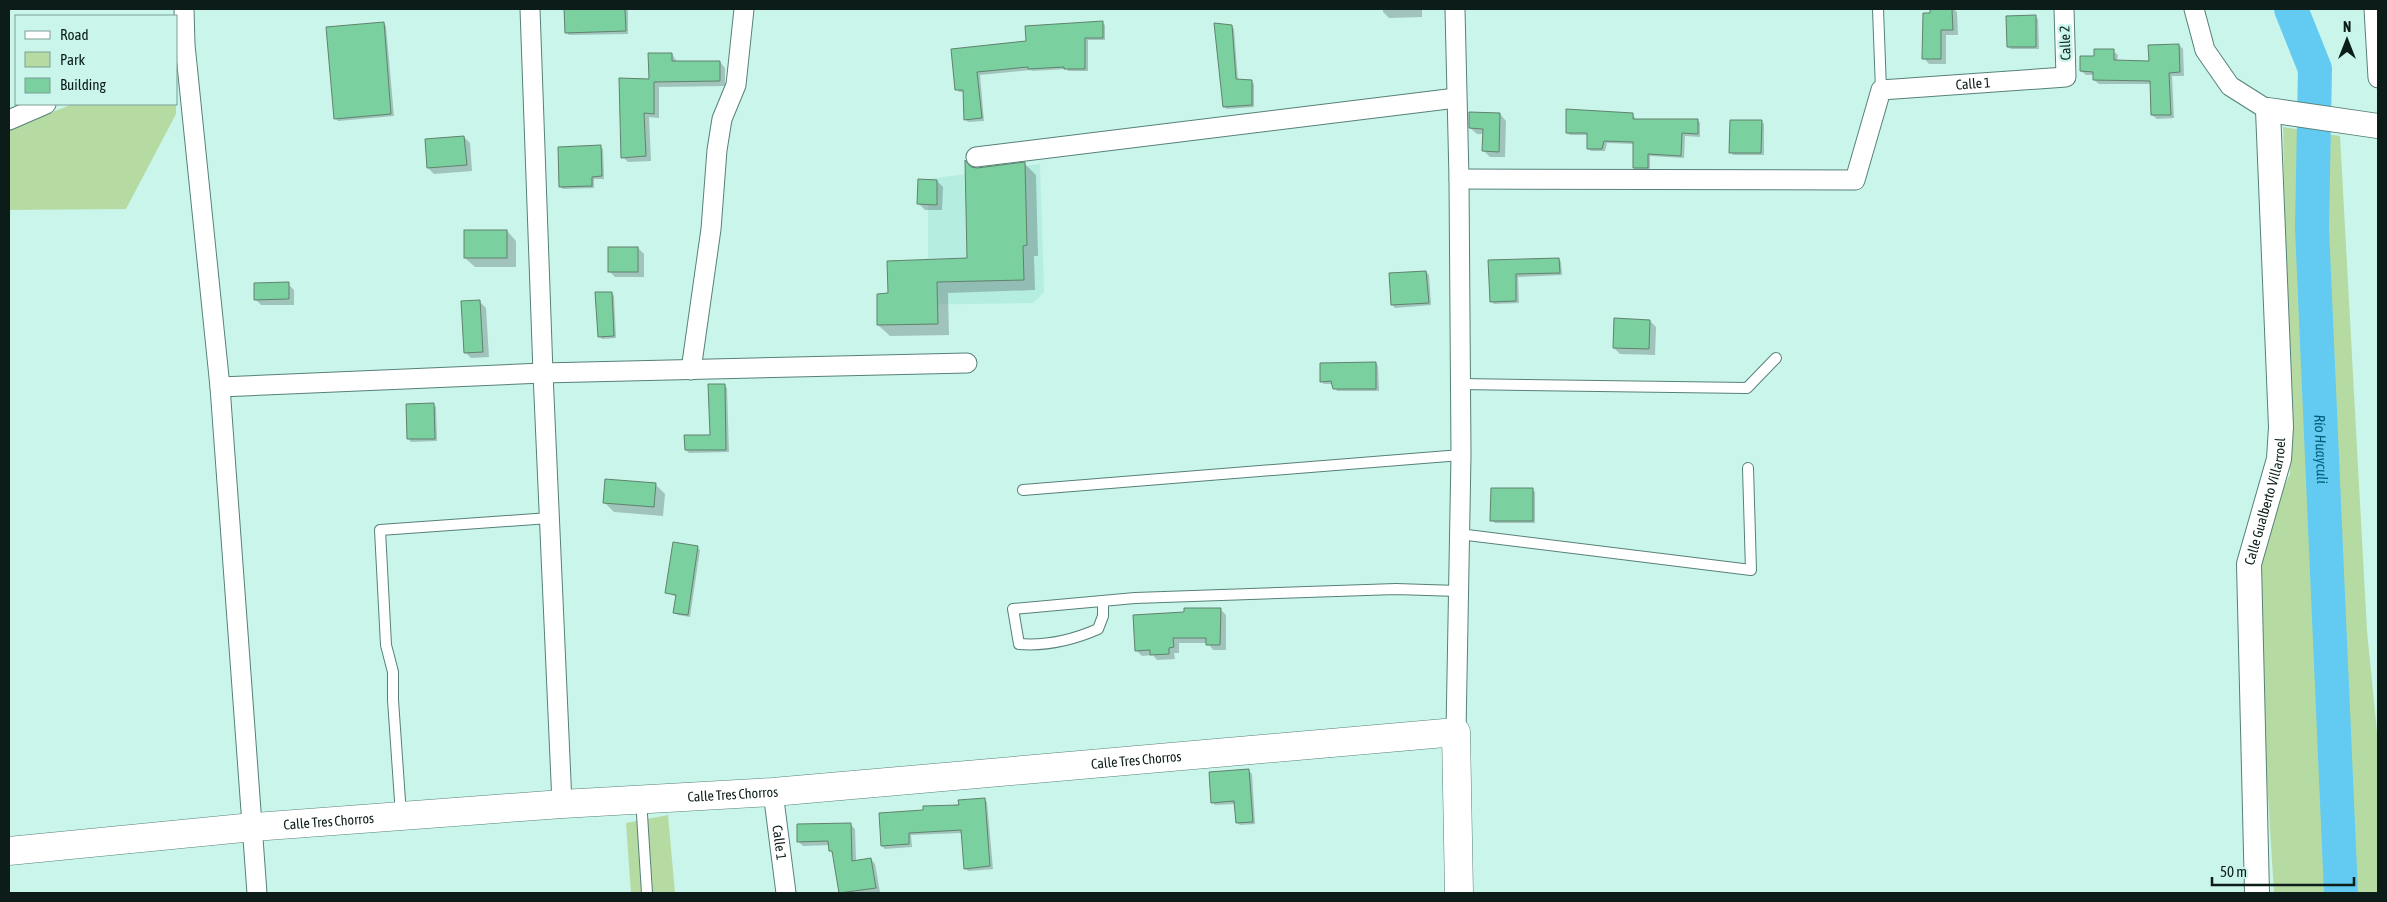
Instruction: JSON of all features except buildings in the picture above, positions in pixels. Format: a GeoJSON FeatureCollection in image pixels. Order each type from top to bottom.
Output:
{"type":"FeatureCollection","features":[{"type":"Feature","properties":{"kind":"main road","name":"Calle Tres Chorros"},"geometry":{"type":"LineString","coordinates":[[9,851],[253,827],[562,804],[773,792],[1456,732]]}},
{"type":"Feature","properties":{"kind":"main road"},"geometry":{"type":"LineString","coordinates":[[1456,732],[1459,893]]}},
{"type":"Feature","properties":{"kind":"street"},"geometry":{"type":"LineString","coordinates":[[184,9],[181,47],[220,386],[257,893]]}},
{"type":"Feature","properties":{"kind":"street"},"geometry":{"type":"LineString","coordinates":[[530,9],[542,373],[562,804]]}},
{"type":"Feature","properties":{"kind":"street"},"geometry":{"type":"LineString","coordinates":[[691,370],[711,229],[718,142],[722,118],[736,86],[744,9]]}},
{"type":"Feature","properties":{"kind":"street"},"geometry":{"type":"LineString","coordinates":[[1455,9],[1459,179],[1461,455],[1456,732]]}},
{"type":"Feature","properties":{"kind":"street","name":"Calle 2"},"geometry":{"type":"LineString","coordinates":[[2064,9],[2066,77]]}},
{"type":"Feature","properties":{"kind":"street"},"geometry":{"type":"LineString","coordinates":[[2194,9],[2205,50],[2230,86],[2268,110],[2378,126]]}},
{"type":"Feature","properties":{"kind":"street"},"geometry":{"type":"LineString","coordinates":[[2374,9],[2378,78]]}},
{"type":"Feature","properties":{"kind":"street","name":"Calle 1"},"geometry":{"type":"LineString","coordinates":[[1882,90],[2066,77]]}},
{"type":"Feature","properties":{"kind":"street"},"geometry":{"type":"LineString","coordinates":[[1459,179],[1854,180],[1882,90]]}},
{"type":"Feature","properties":{"kind":"street"},"geometry":{"type":"LineString","coordinates":[[976,157],[1456,98]]}},
{"type":"Feature","properties":{"kind":"street"},"geometry":{"type":"LineString","coordinates":[[9,120],[44,105]]}},
{"type":"Feature","properties":{"kind":"street","name":"Calle Gualberto Villarroel"},"geometry":{"type":"LineString","coordinates":[[2257,893],[2249,564],[2279,459],[2281,428],[2268,110]]}},
{"type":"Feature","properties":{"kind":"street"},"geometry":{"type":"LineString","coordinates":[[220,386],[542,373],[967,363]]}},
{"type":"Feature","properties":{"kind":"street","name":"Calle 1"},"geometry":{"type":"LineString","coordinates":[[773,792],[786,893]]}},
{"type":"Feature","properties":{"kind":"lane"},"geometry":{"type":"LineString","coordinates":[[1878,9],[1882,90]]}},
{"type":"Feature","properties":{"kind":"lane"},"geometry":{"type":"LineString","coordinates":[[1460,384],[1747,388],[1776,358]]}},
{"type":"Feature","properties":{"kind":"lane"},"geometry":{"type":"LineString","coordinates":[[1023,490],[1461,455]]}},
{"type":"Feature","properties":{"kind":"lane"},"geometry":{"type":"LineString","coordinates":[[1459,534],[1751,570],[1748,468]]}},
{"type":"Feature","properties":{"kind":"lane"},"geometry":{"type":"LineString","coordinates":[[401,816],[393,700],[393,672],[386,645],[380,530],[549,518]]}},
{"type":"Feature","properties":{"kind":"lane"},"geometry":{"type":"LineString","coordinates":[[1102,601],[1102,616],[1098,629],[1083,636],[1037,646],[1019,644],[1013,609],[1102,601],[1386,590],[1458,591]]}},
{"type":"Feature","properties":{"kind":"lane"},"geometry":{"type":"LineString","coordinates":[[641,799],[647,893]]}},
{"type":"Feature","properties":{"kind":"shaded area"},"geometry":{"type":"Polygon","coordinates":[[[1040,164],[1044,292],[1033,303],[898,305],[904,277],[928,257],[928,179],[1040,164]]]}},
{"type":"Feature","properties":{"kind":"green space"},"geometry":{"type":"Polygon","coordinates":[[[70,105],[176,105],[176,114],[126,209],[9,210],[9,129],[70,105]]]}},
{"type":"Feature","properties":{"kind":"green space"},"geometry":{"type":"Polygon","coordinates":[[[2283,127],[2340,136],[2367,631],[2378,742],[2378,893],[2274,893],[2253,552],[2290,474],[2283,127]]]}},
{"type":"Feature","properties":{"kind":"green space"},"geometry":{"type":"Polygon","coordinates":[[[668,815],[675,893],[631,893],[626,823],[668,815]]]}},
{"type":"Feature","properties":{"kind":"waterway","name":"Río Huayculi"},"geometry":{"type":"LineString","coordinates":[[2291,9],[2315,69],[2312,228],[2341,893]]}}]}
